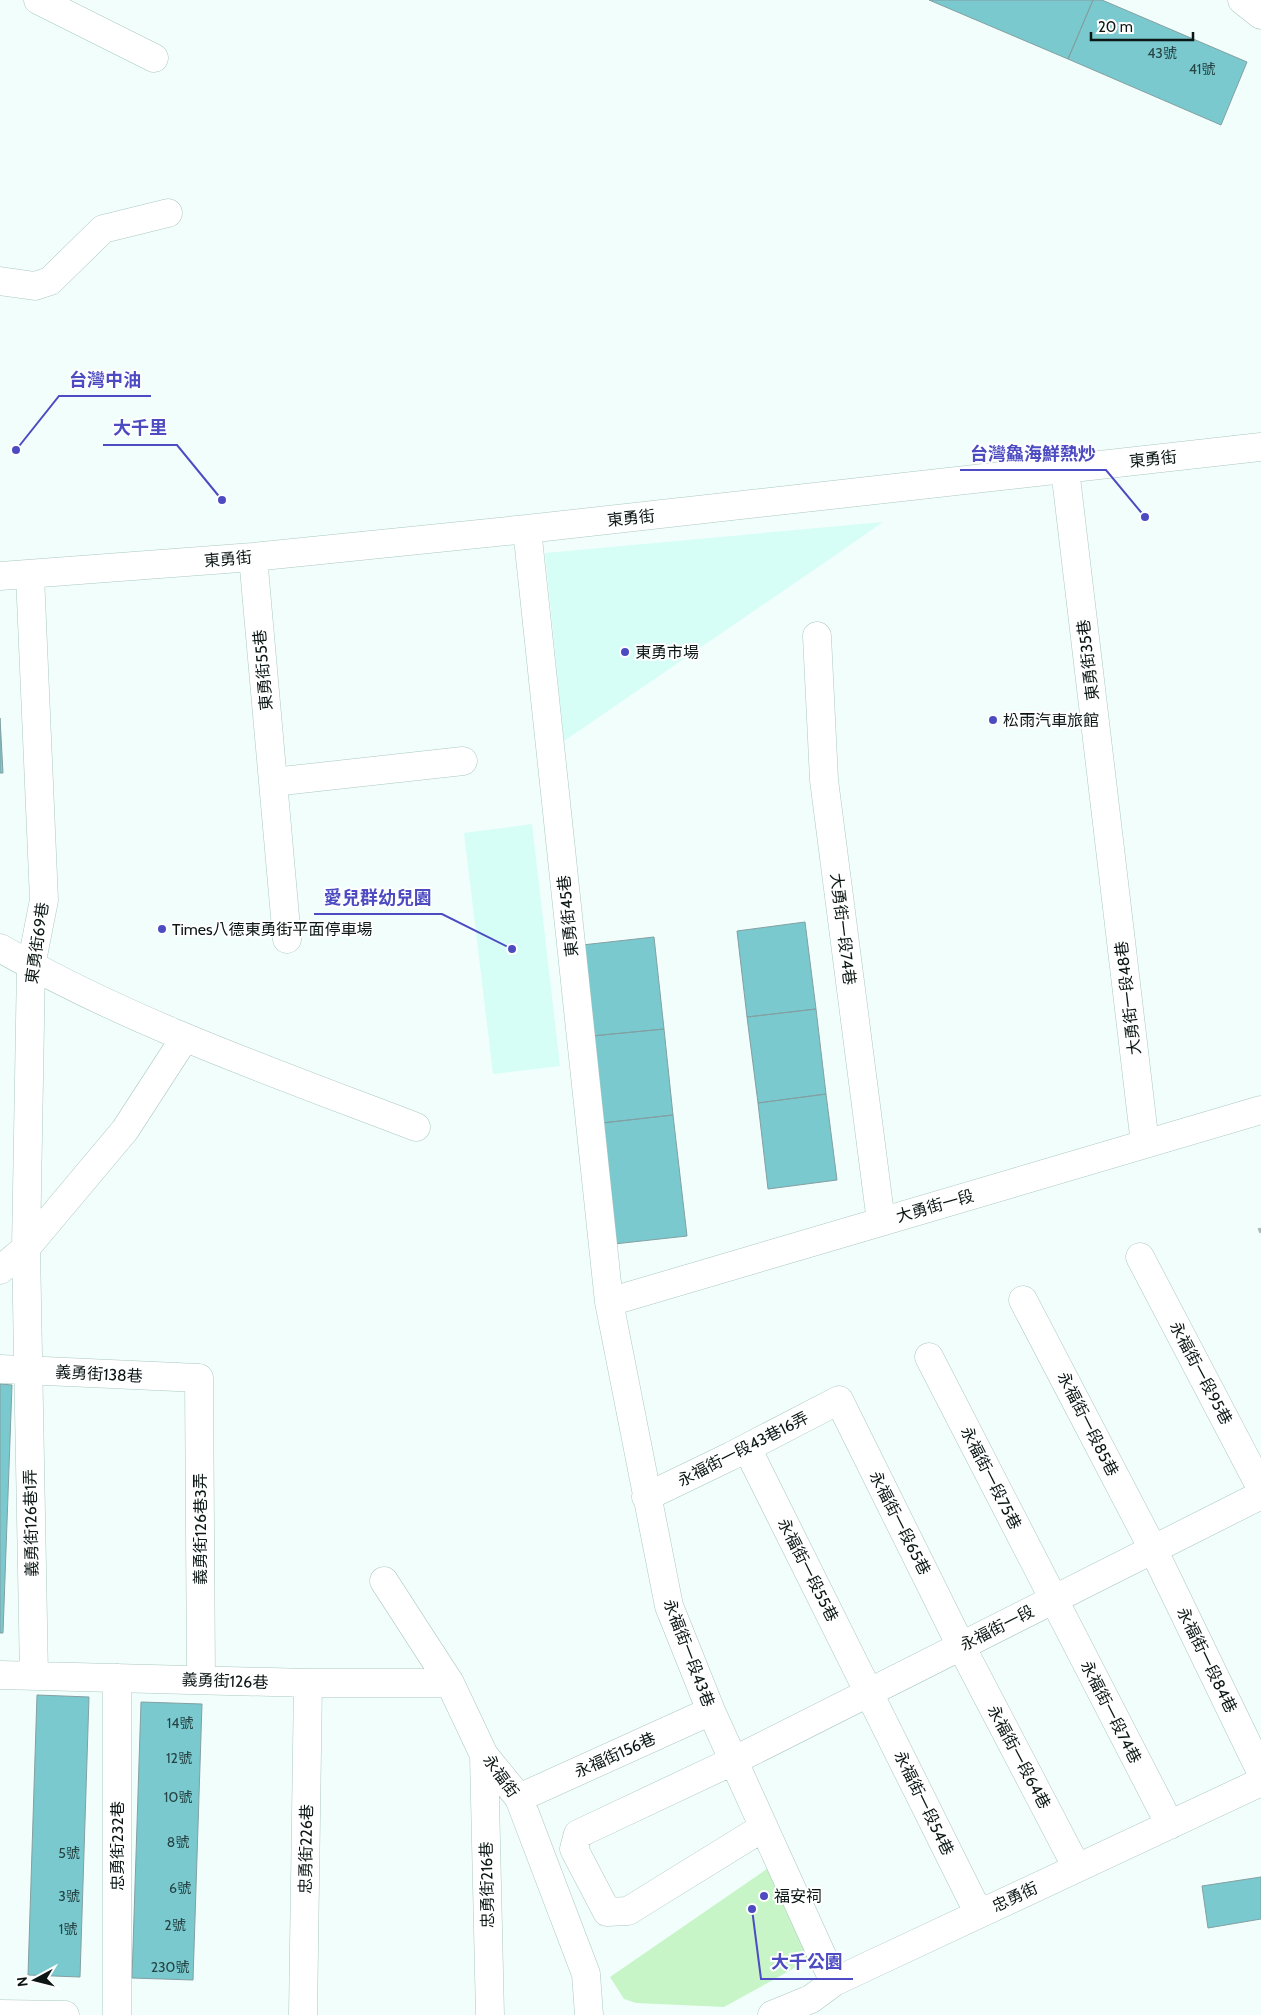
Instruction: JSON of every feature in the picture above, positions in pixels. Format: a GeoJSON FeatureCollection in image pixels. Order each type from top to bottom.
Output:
{"type":"FeatureCollection","features":[{"type":"Feature","properties":{"kind":"street"},"geometry":{"type":"LineString","coordinates":[[38,0],[154,58]]}},
{"type":"Feature","properties":{"kind":"street"},"geometry":{"type":"LineString","coordinates":[[1242,0],[1261,16]]}},
{"type":"Feature","properties":{"kind":"street"},"geometry":{"type":"LineString","coordinates":[[0,280],[35,286],[50,281],[103,229],[168,213]]}},
{"type":"Feature","properties":{"kind":"street","name":"東勇街"},"geometry":{"type":"LineString","coordinates":[[0,576],[253,557],[527,529],[1261,448]]}},
{"type":"Feature","properties":{"kind":"street","name":"東勇街35巷"},"geometry":{"type":"LineString","coordinates":[[1065,469],[1111,852]]}},
{"type":"Feature","properties":{"kind":"street","name":"東勇街45巷"},"geometry":{"type":"LineString","coordinates":[[527,529],[609,1302]]}},
{"type":"Feature","properties":{"kind":"street","name":"東勇街55巷"},"geometry":{"type":"LineString","coordinates":[[253,557],[288,938]]}},
{"type":"Feature","properties":{"kind":"street","name":"東勇街69巷"},"geometry":{"type":"LineString","coordinates":[[28,1371],[26,1248],[31,966],[44,900],[30,574]]}},
{"type":"Feature","properties":{"kind":"street","name":"大勇街一段74巷"},"geometry":{"type":"LineString","coordinates":[[817,636],[824,780],[881,1222]]}},
{"type":"Feature","properties":{"kind":"street"},"geometry":{"type":"LineString","coordinates":[[273,782],[463,761]]}},
{"type":"Feature","properties":{"kind":"street","name":"大勇街一段48巷"},"geometry":{"type":"LineString","coordinates":[[1111,852],[1145,1144]]}},
{"type":"Feature","properties":{"kind":"street"},"geometry":{"type":"LineString","coordinates":[[0,948],[31,966],[184,1039],[416,1127]]}},
{"type":"Feature","properties":{"kind":"street"},"geometry":{"type":"LineString","coordinates":[[0,1270],[26,1248],[125,1130],[184,1039]]}},
{"type":"Feature","properties":{"kind":"street","name":"大勇街一段"},"geometry":{"type":"LineString","coordinates":[[609,1302],[1261,1110]]}},
{"type":"Feature","properties":{"kind":"street","name":"永福街一段95巷"},"geometry":{"type":"LineString","coordinates":[[1140,1257],[1261,1488]]}},
{"type":"Feature","properties":{"kind":"street","name":"永福街一段85巷"},"geometry":{"type":"LineString","coordinates":[[1023,1300],[1153,1549]]}},
{"type":"Feature","properties":{"kind":"street","name":"永福街一段43巷"},"geometry":{"type":"LineString","coordinates":[[609,1302],[669,1606],[711,1711],[834,1982]]}},
{"type":"Feature","properties":{"kind":"street","name":"永福街一段75巷"},"geometry":{"type":"LineString","coordinates":[[929,1357],[1053,1599]]}},
{"type":"Feature","properties":{"kind":"street","name":"義勇街138巷"},"geometry":{"type":"LineString","coordinates":[[0,1370],[199,1378]]}},
{"type":"Feature","properties":{"kind":"street","name":"義勇街126巷1弄"},"geometry":{"type":"LineString","coordinates":[[28,1371],[34,1676]]}},
{"type":"Feature","properties":{"kind":"street","name":"義勇街126巷3弄"},"geometry":{"type":"LineString","coordinates":[[199,1378],[201,1680]]}},
{"type":"Feature","properties":{"kind":"street","name":"永福街一段43巷16弄"},"geometry":{"type":"LineString","coordinates":[[646,1497],[747,1448],[839,1400]]}},
{"type":"Feature","properties":{"kind":"street","name":"永福街一段65巷"},"geometry":{"type":"LineString","coordinates":[[839,1400],[962,1646]]}},
{"type":"Feature","properties":{"kind":"street","name":"永福街一段55巷"},"geometry":{"type":"LineString","coordinates":[[747,1448],[870,1692]]}},
{"type":"Feature","properties":{"kind":"street","name":"永福街一段"},"geometry":{"type":"LineString","coordinates":[[764,1827],[628,1911],[608,1912],[574,1849],[578,1834],[733,1761],[1261,1495]]}},
{"type":"Feature","properties":{"kind":"street","name":"永福街一段84巷"},"geometry":{"type":"LineString","coordinates":[[1153,1549],[1261,1772]]}},
{"type":"Feature","properties":{"kind":"street","name":"永福街"},"geometry":{"type":"LineString","coordinates":[[384,1581],[450,1683],[484,1755],[519,1798],[586,1974],[589,2015]]}},
{"type":"Feature","properties":{"kind":"street","name":"永福街一段74巷"},"geometry":{"type":"LineString","coordinates":[[1053,1599],[1170,1825]]}},
{"type":"Feature","properties":{"kind":"street","name":"永福街一段64巷"},"geometry":{"type":"LineString","coordinates":[[962,1646],[1077,1868]]}},
{"type":"Feature","properties":{"kind":"street","name":"義勇街126巷"},"geometry":{"type":"LineString","coordinates":[[0,1675],[308,1683],[450,1683]]}},
{"type":"Feature","properties":{"kind":"street","name":"忠勇街232巷"},"geometry":{"type":"LineString","coordinates":[[116,2015],[117,1678]]}},
{"type":"Feature","properties":{"kind":"street","name":"忠勇街226巷"},"geometry":{"type":"LineString","coordinates":[[303,2015],[308,1683]]}},
{"type":"Feature","properties":{"kind":"street","name":"永福街一段54巷"},"geometry":{"type":"LineString","coordinates":[[870,1692],[979,1914]]}},
{"type":"Feature","properties":{"kind":"street","name":"永福街156巷"},"geometry":{"type":"LineString","coordinates":[[519,1798],[711,1711]]}},
{"type":"Feature","properties":{"kind":"street","name":"忠勇街216巷"},"geometry":{"type":"LineString","coordinates":[[484,1755],[490,2015]]}},
{"type":"Feature","properties":{"kind":"street","name":"忠勇街"},"geometry":{"type":"LineString","coordinates":[[772,2015],[811,2007],[834,1982],[1261,1782]]}},
{"type":"Feature","properties":{"kind":"street"},"geometry":{"type":"LineString","coordinates":[[0,2014],[65,2015]]}},
{"type":"Feature","properties":{"kind":"shaded area","name":"東勇市場"},"geometry":{"type":"Polygon","coordinates":[[[883,522],[824,563],[564,741],[545,553],[883,522]]]}},
{"type":"Feature","properties":{"kind":"shaded area"},"geometry":{"type":"Polygon","coordinates":[[[532,824],[560,1066],[493,1074],[464,833],[532,824]]]}},
{"type":"Feature","properties":{"kind":"green space"},"geometry":{"type":"Polygon","coordinates":[[[774,1864],[814,1953],[800,1965],[724,2007],[636,2003],[624,1999],[610,1977],[774,1864]]]}},
{"type":"Feature","properties":{"kind":"building"},"geometry":{"type":"Polygon","coordinates":[[[929,0],[1093,0],[1068,59],[929,0]]]}},
{"type":"Feature","properties":{"kind":"building"},"geometry":{"type":"Polygon","coordinates":[[[1093,0],[1102,0],[1247,62],[1221,125],[1068,59],[1093,0]]]}},
{"type":"Feature","properties":{"kind":"building"},"geometry":{"type":"Polygon","coordinates":[[[0,718],[3,773],[0,773],[0,718]]]}},
{"type":"Feature","properties":{"kind":"building"},"geometry":{"type":"Polygon","coordinates":[[[805,922],[816,1009],[747,1017],[737,931],[805,922]]]}},
{"type":"Feature","properties":{"kind":"building"},"geometry":{"type":"Polygon","coordinates":[[[654,937],[664,1029],[592,1036],[582,945],[654,937]]]}},
{"type":"Feature","properties":{"kind":"building"},"geometry":{"type":"Polygon","coordinates":[[[816,1009],[826,1094],[758,1103],[747,1017],[816,1009]]]}},
{"type":"Feature","properties":{"kind":"building"},"geometry":{"type":"Polygon","coordinates":[[[664,1029],[673,1115],[602,1123],[592,1036],[664,1029]]]}},
{"type":"Feature","properties":{"kind":"building"},"geometry":{"type":"Polygon","coordinates":[[[826,1094],[837,1180],[768,1189],[758,1103],[826,1094]]]}},
{"type":"Feature","properties":{"kind":"building"},"geometry":{"type":"Polygon","coordinates":[[[673,1115],[687,1236],[614,1244],[602,1123],[673,1115]]]}},
{"type":"Feature","properties":{"kind":"building"},"geometry":{"type":"Polygon","coordinates":[[[0,1384],[12,1385],[3,1633],[0,1633],[0,1384]]]}},
{"type":"Feature","properties":{"kind":"building"},"geometry":{"type":"Polygon","coordinates":[[[37,1695],[89,1697],[80,1977],[28,1975],[37,1695]]]}},
{"type":"Feature","properties":{"kind":"building"},"geometry":{"type":"Polygon","coordinates":[[[141,1702],[202,1704],[193,1980],[132,1978],[141,1702]]]}},
{"type":"Feature","properties":{"kind":"building"},"geometry":{"type":"Polygon","coordinates":[[[1261,1877],[1261,1919],[1208,1928],[1202,1886],[1261,1877]]]}},
{"type":"Feature","properties":{"kind":"place","name":"台灣中油"},"geometry":{"type":"Point","coordinates":[16,450]}},
{"type":"Feature","properties":{"kind":"place","name":"大千里"},"geometry":{"type":"Point","coordinates":[222,500]}},
{"type":"Feature","properties":{"kind":"place","name":"台灣鱻海鮮熱炒"},"geometry":{"type":"Point","coordinates":[1145,517]}},
{"type":"Feature","properties":{"kind":"place","name":"東勇市場"},"geometry":{"type":"Point","coordinates":[625,652]}},
{"type":"Feature","properties":{"kind":"place","name":"松雨汽車旅館"},"geometry":{"type":"Point","coordinates":[993,720]}},
{"type":"Feature","properties":{"kind":"place","name":"Times八德東勇街平面停車場"},"geometry":{"type":"Point","coordinates":[162,929]}},
{"type":"Feature","properties":{"kind":"place","name":"愛兒群幼兒園"},"geometry":{"type":"Point","coordinates":[512,949]}},
{"type":"Feature","properties":{"kind":"place","name":"福安祠"},"geometry":{"type":"Point","coordinates":[764,1896]}},
{"type":"Feature","properties":{"kind":"place","name":"大千公園"},"geometry":{"type":"Point","coordinates":[752,1909]}}]}
